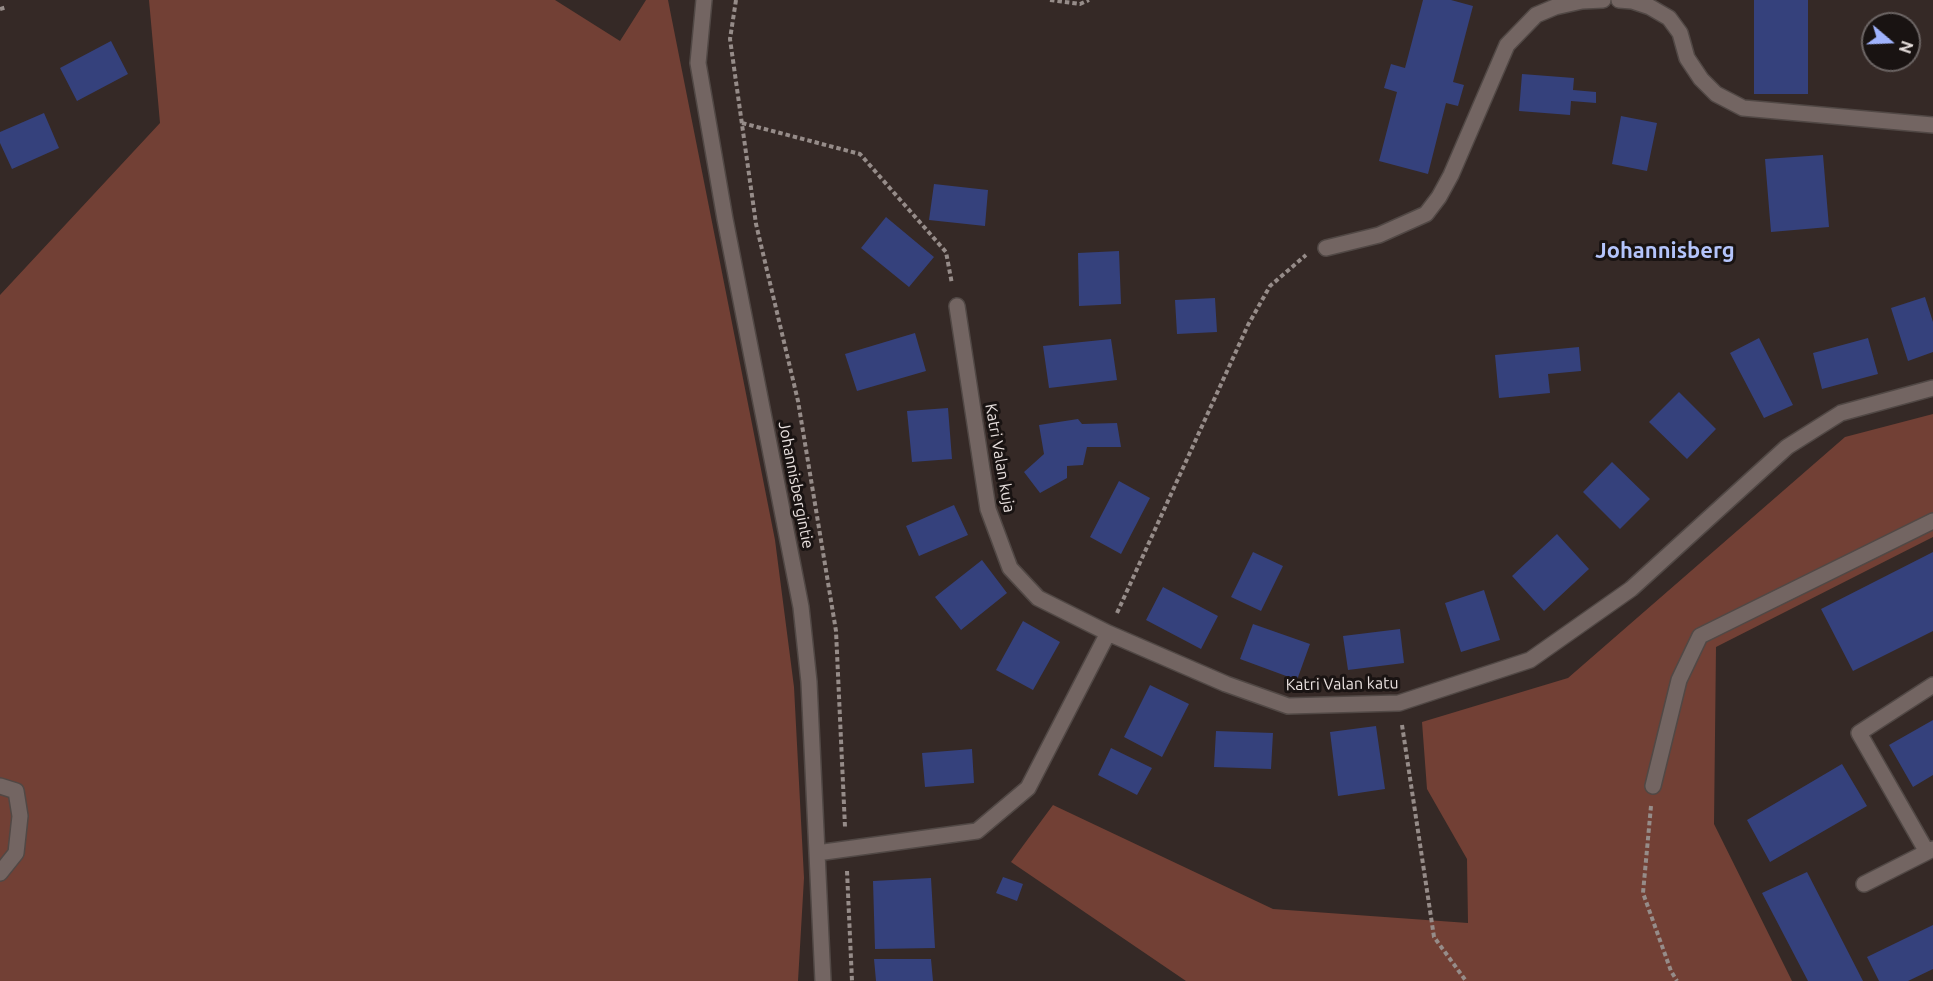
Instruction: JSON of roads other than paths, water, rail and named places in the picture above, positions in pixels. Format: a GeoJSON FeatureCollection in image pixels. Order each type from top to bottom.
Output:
{"type":"FeatureCollection","features":[{"type":"Feature","properties":{"kind":"street","name":"Johannisbergintie"},"geometry":{"type":"LineString","coordinates":[[704,0],[698,63],[725,219],[801,607],[809,682],[823,981]]}},
{"type":"Feature","properties":{"kind":"street"},"geometry":{"type":"LineString","coordinates":[[1326,248],[1378,236],[1426,214],[1451,175],[1507,45],[1536,15],[1555,7],[1582,1],[1603,0]]}},
{"type":"Feature","properties":{"kind":"street"},"geometry":{"type":"LineString","coordinates":[[1619,0],[1641,4],[1669,18],[1680,33],[1687,58],[1701,80],[1716,94],[1743,108],[1933,125]]}},
{"type":"Feature","properties":{"kind":"street","name":"Katri Valan kuja"},"geometry":{"type":"LineString","coordinates":[[957,306],[988,509],[1010,568],[1038,598],[1108,633]]}},
{"type":"Feature","properties":{"kind":"street","name":"Katri Valan katu"},"geometry":{"type":"LineString","coordinates":[[1108,633],[1226,684],[1288,706],[1399,703],[1530,660],[1631,588],[1787,447],[1841,413],[1933,388]]}},
{"type":"Feature","properties":{"kind":"street"},"geometry":{"type":"LineString","coordinates":[[1653,786],[1679,680],[1700,636],[1933,522]]}},
{"type":"Feature","properties":{"kind":"street"},"geometry":{"type":"LineString","coordinates":[[817,853],[977,831],[1028,788],[1108,633]]}},
{"type":"Feature","properties":{"kind":"street"},"geometry":{"type":"LineString","coordinates":[[1864,885],[1930,850],[1859,733],[1933,685]]}},
{"type":"Feature","properties":{"kind":"street"},"geometry":{"type":"LineString","coordinates":[[0,786],[16,791],[20,816],[16,854],[0,873]]}},
{"type":"Feature","properties":{"kind":"district","name":"Johannisberg"},"geometry":{"type":"Point","coordinates":[1665,251]}}]}
